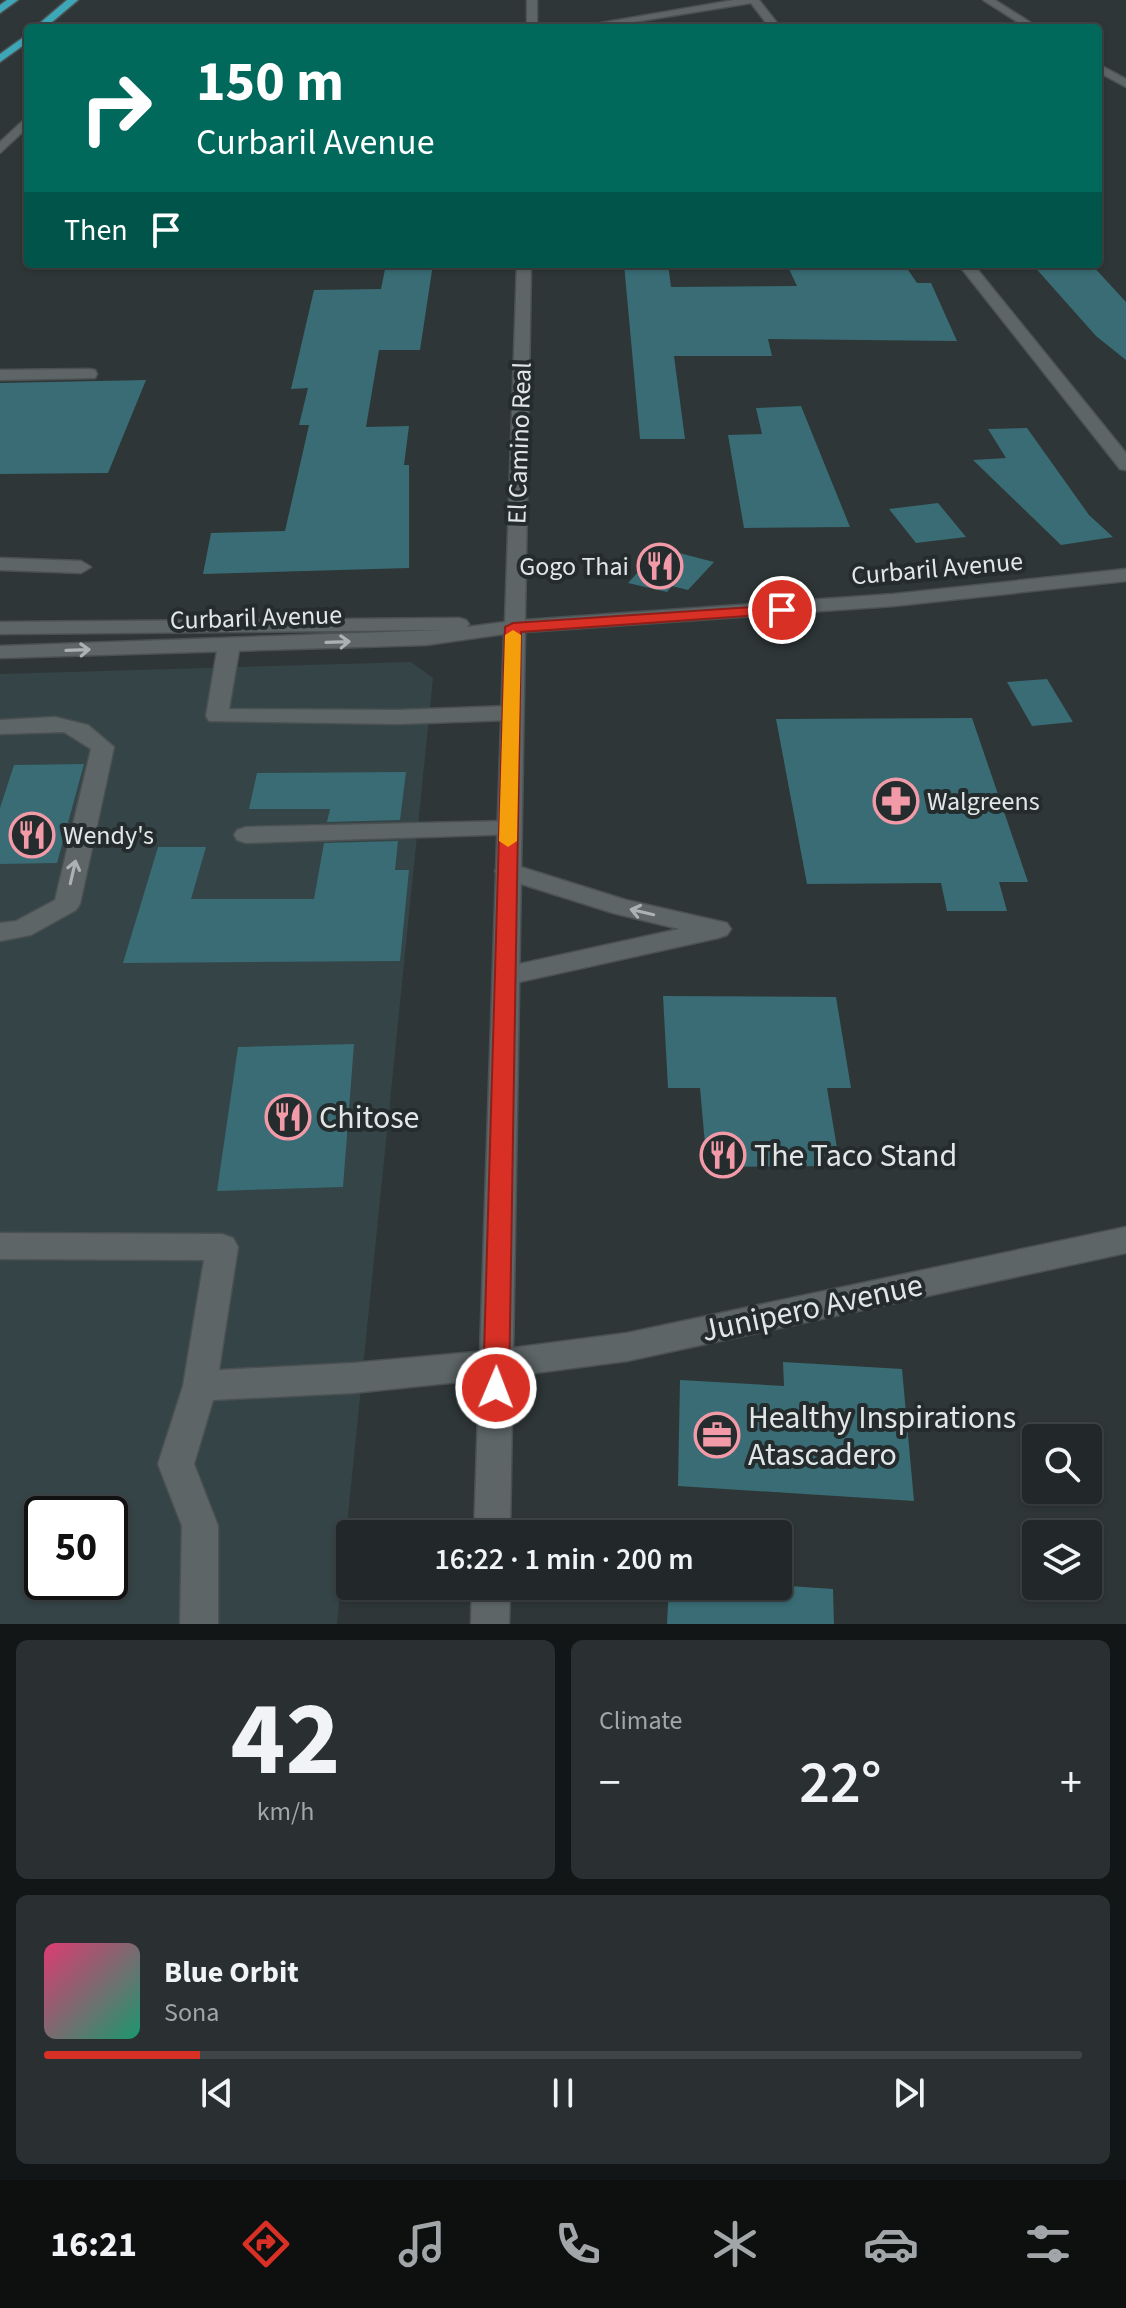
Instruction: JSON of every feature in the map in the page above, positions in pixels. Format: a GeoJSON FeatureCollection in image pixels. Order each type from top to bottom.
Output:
{"type":"FeatureCollection","features":[{"type":"Feature","properties":{"kind":"highway"},"geometry":{"type":"LineString","coordinates":[[0,10],[13,0]]}},
{"type":"Feature","properties":{"kind":"highway"},"geometry":{"type":"LineString","coordinates":[[44,24],[73,0]]}},
{"type":"Feature","properties":{"kind":"highway"},"geometry":{"type":"LineString","coordinates":[[0,59],[24,40]]}},
{"type":"Feature","properties":{"kind":"main road"},"geometry":{"type":"LineString","coordinates":[[532,0],[532,24]]}},
{"type":"Feature","properties":{"kind":"main road"},"geometry":{"type":"LineString","coordinates":[[602,24],[753,0],[773,24]]}},
{"type":"Feature","properties":{"kind":"main road"},"geometry":{"type":"LineString","coordinates":[[988,0],[1027,24]]}},
{"type":"Feature","properties":{"kind":"main road"},"geometry":{"type":"LineString","coordinates":[[1102,69],[1126,84]]}},
{"type":"Feature","properties":{"kind":"main road"},"geometry":{"type":"LineString","coordinates":[[0,149],[24,124]]}},
{"type":"Feature","properties":{"kind":"main road","name":"El Camino Real"},"geometry":{"type":"LineString","coordinates":[[492,1520],[524,268]]}},
{"type":"Feature","properties":{"kind":"main road"},"geometry":{"type":"LineString","coordinates":[[968,268],[1126,465]]}},
{"type":"Feature","properties":{"kind":"main road"},"geometry":{"type":"LineString","coordinates":[[0,375],[89,374]]}},
{"type":"Feature","properties":{"kind":"main road"},"geometry":{"type":"LineString","coordinates":[[0,564],[81,567]]}},
{"type":"Feature","properties":{"kind":"main road","name":"Curbaril Avenue"},"geometry":{"type":"LineString","coordinates":[[0,652],[426,639],[513,627],[836,606],[1126,575]]}},
{"type":"Feature","properties":{"kind":"main road","name":"Curbaril Avenue"},"geometry":{"type":"LineString","coordinates":[[0,628],[429,622],[513,627]]}},
{"type":"Feature","properties":{"kind":"main road"},"geometry":{"type":"LineString","coordinates":[[229,645],[217,716],[398,717],[511,713]]}},
{"type":"Feature","properties":{"kind":"main road"},"geometry":{"type":"LineString","coordinates":[[0,727],[64,723],[87,731],[103,747],[67,904],[22,929],[0,932]]}},
{"type":"Feature","properties":{"kind":"main road"},"geometry":{"type":"LineString","coordinates":[[246,835],[508,829]]}},
{"type":"Feature","properties":{"kind":"main road"},"geometry":{"type":"LineString","coordinates":[[506,976],[718,929],[622,907],[508,871]]}},
{"type":"Feature","properties":{"kind":"main road","name":"Junipero Avenue"},"geometry":{"type":"LineString","coordinates":[[200,1386],[353,1378],[627,1347],[1126,1240]]}},
{"type":"Feature","properties":{"kind":"main road"},"geometry":{"type":"LineString","coordinates":[[0,1246],[222,1247],[200,1386],[176,1464],[200,1526],[199,1624]]}},
{"type":"Feature","properties":{"kind":"main road"},"geometry":{"type":"LineString","coordinates":[[490,1624],[491,1600]]}},
{"type":"Feature","properties":{"kind":"shaded area"},"geometry":{"type":"Polygon","coordinates":[[[411,662],[433,678],[348,1520],[336,1520],[336,1600],[339,1600],[337,1624],[0,1624],[0,674],[411,662]]]}},
{"type":"Feature","properties":{"kind":"building"},"geometry":{"type":"Polygon","coordinates":[[[385,268],[432,268],[420,350],[379,350],[366,427],[409,426],[404,465],[409,465],[409,568],[203,574],[211,533],[285,531],[309,425],[299,425],[308,388],[291,389],[314,290],[381,289],[385,268]]]}},
{"type":"Feature","properties":{"kind":"building"},"geometry":{"type":"Polygon","coordinates":[[[624,268],[669,268],[671,287],[797,286],[788,268],[907,268],[917,283],[931,283],[957,341],[768,339],[772,356],[674,356],[685,439],[640,439],[624,268]]]}},
{"type":"Feature","properties":{"kind":"building"},"geometry":{"type":"Polygon","coordinates":[[[1036,268],[1095,268],[1126,302],[1126,360],[1096,336],[1036,268]]]}},
{"type":"Feature","properties":{"kind":"building"},"geometry":{"type":"Polygon","coordinates":[[[146,380],[108,473],[0,474],[0,383],[146,380]]]}},
{"type":"Feature","properties":{"kind":"building"},"geometry":{"type":"Polygon","coordinates":[[[801,406],[850,527],[744,528],[728,435],[762,434],[756,408],[801,406]]]}},
{"type":"Feature","properties":{"kind":"building"},"geometry":{"type":"Polygon","coordinates":[[[1027,428],[1089,515],[1113,537],[1061,545],[973,460],[1006,458],[988,429],[1027,428]]]}},
{"type":"Feature","properties":{"kind":"building"},"geometry":{"type":"Polygon","coordinates":[[[938,503],[966,537],[916,543],[889,509],[938,503]]]}},
{"type":"Feature","properties":{"kind":"building","name":"Gogo Thai"},"geometry":{"type":"Polygon","coordinates":[[[660,548],[714,562],[688,590],[672,586],[667,592],[628,583],[660,548]]]}},
{"type":"Feature","properties":{"kind":"building"},"geometry":{"type":"Polygon","coordinates":[[[1047,679],[1073,722],[1032,726],[1007,682],[1047,679]]]}},
{"type":"Feature","properties":{"kind":"building","name":"Walgreens"},"geometry":{"type":"Polygon","coordinates":[[[972,718],[1028,882],[999,882],[1007,911],[947,911],[941,883],[807,884],[776,719],[972,718]]]}},
{"type":"Feature","properties":{"kind":"building","name":"Wendy's"},"geometry":{"type":"Polygon","coordinates":[[[84,764],[57,863],[0,864],[0,808],[14,765],[84,764]]]}},
{"type":"Feature","properties":{"kind":"building"},"geometry":{"type":"Polygon","coordinates":[[[406,772],[400,820],[327,822],[330,809],[249,809],[257,773],[406,772]]]}},
{"type":"Feature","properties":{"kind":"building"},"geometry":{"type":"Polygon","coordinates":[[[398,841],[395,870],[409,870],[400,961],[123,963],[158,847],[206,847],[191,899],[314,899],[324,843],[398,841]]]}},
{"type":"Feature","properties":{"kind":"building"},"geometry":{"type":"Polygon","coordinates":[[[663,996],[836,997],[851,1088],[827,1088],[840,1166],[707,1167],[700,1088],[668,1088],[663,996]]]}},
{"type":"Feature","properties":{"kind":"building","name":"Chitose"},"geometry":{"type":"Polygon","coordinates":[[[354,1044],[343,1187],[217,1191],[238,1047],[354,1044]]]}},
{"type":"Feature","properties":{"kind":"building"},"geometry":{"type":"Polygon","coordinates":[[[783,1362],[902,1369],[914,1501],[678,1486],[680,1380],[784,1386],[783,1362]]]}},
{"type":"Feature","properties":{"kind":"building"},"geometry":{"type":"Polygon","coordinates":[[[792,1586],[833,1589],[834,1624],[667,1624],[668,1600],[792,1600],[792,1586]]]}},
{"type":"Feature","properties":{"kind":"slow traffic"},"geometry":{"type":"LineString","coordinates":[[508,841],[513,635]]}},
{"type":"Feature","properties":{"kind":"place","name":"Gogo Thai"},"geometry":{"type":"Point","coordinates":[660,566]}},
{"type":"Feature","properties":{"kind":"place","name":"Walgreens"},"geometry":{"type":"Point","coordinates":[896,801]}},
{"type":"Feature","properties":{"kind":"place","name":"Wendy's"},"geometry":{"type":"Point","coordinates":[32,835]}},
{"type":"Feature","properties":{"kind":"place","name":"Chitose"},"geometry":{"type":"Point","coordinates":[288,1117]}},
{"type":"Feature","properties":{"kind":"place","name":"The Taco Stand"},"geometry":{"type":"Point","coordinates":[723,1155]}},
{"type":"Feature","properties":{"kind":"place","name":"Healthy Inspirations Atascadero"},"geometry":{"type":"Point","coordinates":[717,1435]}},
{"type":"Feature","properties":{"kind":"route"},"geometry":{"type":"LineString","coordinates":[[496,1388],[513,627],[782,610]]}}]}
